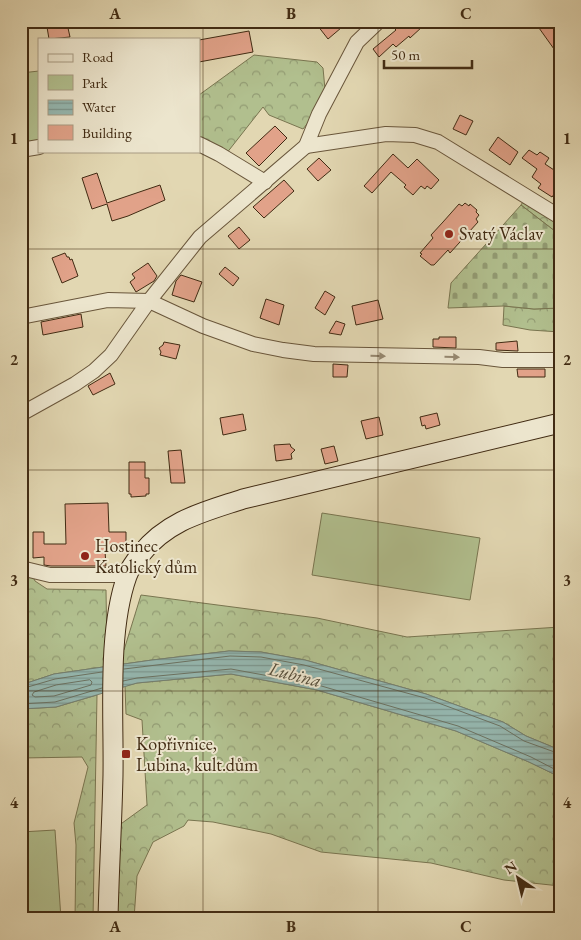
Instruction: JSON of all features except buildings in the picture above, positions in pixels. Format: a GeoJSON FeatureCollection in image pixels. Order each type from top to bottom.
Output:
{"type":"FeatureCollection","features":[{"type":"Feature","properties":{"kind":"street"},"geometry":{"type":"LineString","coordinates":[[21,414],[75,384],[111,356],[149,301],[200,237],[306,146],[319,114],[357,42],[379,21]]}},
{"type":"Feature","properties":{"kind":"street"},"geometry":{"type":"LineString","coordinates":[[306,146],[386,134],[398,133],[423,136],[448,147],[558,216]]}},
{"type":"Feature","properties":{"kind":"street"},"geometry":{"type":"LineString","coordinates":[[200,144],[265,182]]}},
{"type":"Feature","properties":{"kind":"street"},"geometry":{"type":"LineString","coordinates":[[21,150],[38,147]]}},
{"type":"Feature","properties":{"kind":"street"},"geometry":{"type":"LineString","coordinates":[[21,317],[108,300],[149,301],[203,326],[252,344],[290,351],[354,355],[479,357],[503,360],[560,360]]}},
{"type":"Feature","properties":{"kind":"street"},"geometry":{"type":"LineString","coordinates":[[108,919],[113,776],[114,660],[118,611],[127,575],[140,554],[157,536],[174,524],[194,515],[242,499],[560,423]]}},
{"type":"Feature","properties":{"kind":"street"},"geometry":{"type":"LineString","coordinates":[[21,568],[50,575],[127,575]]}},
{"type":"Feature","properties":{"kind":"green space"},"geometry":{"type":"Polygon","coordinates":[[[254,55],[317,62],[323,68],[326,100],[303,129],[269,115],[263,107],[226,154],[200,141],[200,94],[254,55]]]}},
{"type":"Feature","properties":{"kind":"green space"},"geometry":{"type":"Polygon","coordinates":[[[38,71],[38,143],[21,146],[21,73],[38,71]]]}},
{"type":"Feature","properties":{"kind":"green space"},"geometry":{"type":"Polygon","coordinates":[[[524,200],[560,223],[560,235],[521,205],[524,200]]]}},
{"type":"Feature","properties":{"kind":"green space"},"geometry":{"type":"Polygon","coordinates":[[[521,205],[560,235],[560,308],[534,309],[504,306],[448,308],[451,283],[521,205]]]}},
{"type":"Feature","properties":{"kind":"green space"},"geometry":{"type":"Polygon","coordinates":[[[504,306],[534,309],[560,308],[560,332],[530,330],[503,325],[504,306]]]}},
{"type":"Feature","properties":{"kind":"green space"},"geometry":{"type":"Polygon","coordinates":[[[322,513],[480,538],[470,600],[312,575],[322,513]]]}},
{"type":"Feature","properties":{"kind":"green space"},"geometry":{"type":"Polygon","coordinates":[[[21,575],[33,577],[35,581],[47,589],[106,590],[107,653],[124,650],[141,595],[317,618],[407,637],[560,627],[560,750],[526,736],[503,722],[426,694],[305,660],[261,652],[229,651],[152,660],[54,674],[21,685],[21,575]]]}},
{"type":"Feature","properties":{"kind":"green space"},"geometry":{"type":"Polygon","coordinates":[[[231,674],[317,690],[456,731],[560,777],[560,886],[504,880],[431,863],[321,852],[271,834],[213,822],[188,820],[184,826],[153,842],[137,876],[134,919],[115,919],[118,826],[147,805],[142,720],[126,714],[125,686],[137,683],[231,674]]]}},
{"type":"Feature","properties":{"kind":"green space"},"geometry":{"type":"Polygon","coordinates":[[[97,695],[93,919],[75,919],[76,845],[74,823],[88,767],[82,757],[21,758],[21,709],[56,707],[97,695]]]}},
{"type":"Feature","properties":{"kind":"green space"},"geometry":{"type":"Polygon","coordinates":[[[55,830],[61,919],[21,919],[21,832],[55,830]]]}},
{"type":"Feature","properties":{"kind":"water","name":"Lubina"},"geometry":{"type":"Polygon","coordinates":[[[229,651],[261,652],[305,660],[426,694],[503,722],[526,736],[560,750],[560,777],[456,731],[317,690],[231,674],[137,683],[56,707],[21,709],[21,685],[54,674],[229,651]]]}},
{"type":"Feature","properties":{"kind":"place","name":"Svatý Václav"},"geometry":{"type":"Point","coordinates":[449,234]}},
{"type":"Feature","properties":{"kind":"place","name":"Hostinec Katolický dům"},"geometry":{"type":"Point","coordinates":[85,556]}},
{"type":"Feature","properties":{"kind":"place","name":"Kopřivnice, Lubina, kult.dům"},"geometry":{"type":"Point","coordinates":[126,754]}}]}
